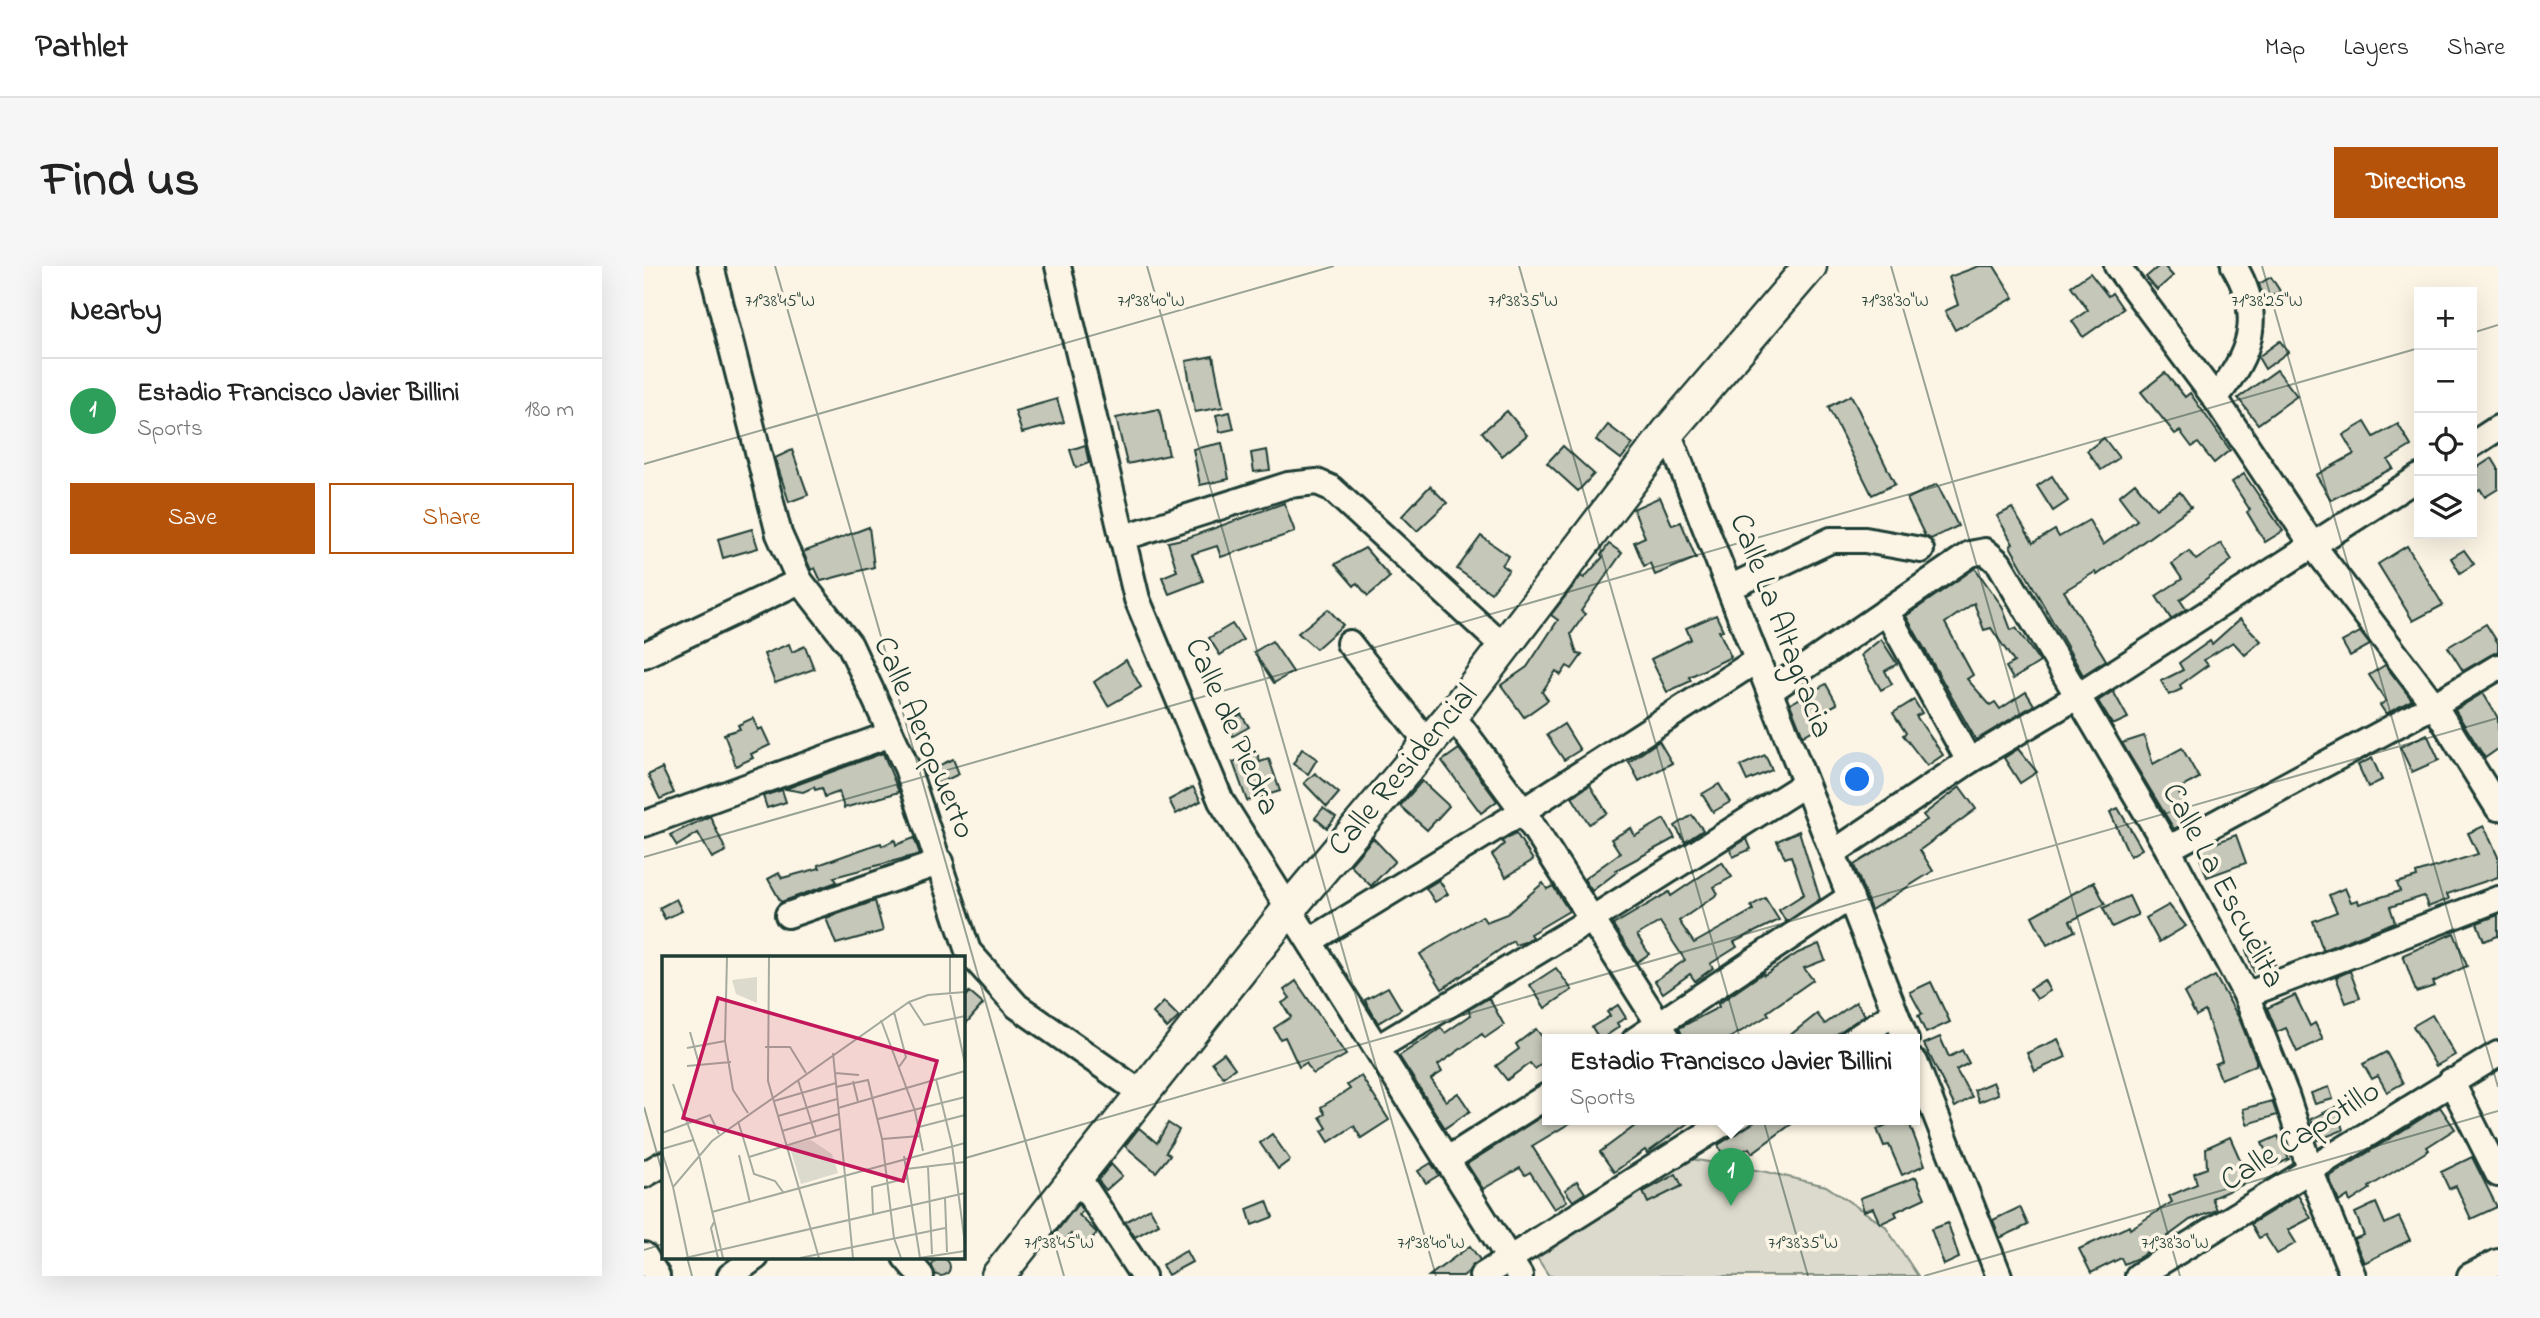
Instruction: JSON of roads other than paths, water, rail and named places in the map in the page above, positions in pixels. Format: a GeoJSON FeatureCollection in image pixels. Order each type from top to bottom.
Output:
{"type":"FeatureCollection","features":[{"type":"Feature","properties":{"kind":"main road","name":"Calle Residencial"},"geometry":{"type":"LineString","coordinates":[[998,1276],[1288,909],[1452,715],[1668,432],[1810,266]]}},
{"type":"Feature","properties":{"kind":"street","name":"Calle Aeropuerto"},"geometry":{"type":"LineString","coordinates":[[710,266],[779,534],[800,581],[850,645],[907,768],[941,862],[968,951],[1017,1006],[1141,1093]]}},
{"type":"Feature","properties":{"kind":"street","name":"Calle de Piedra"},"geometry":{"type":"LineString","coordinates":[[1058,266],[1137,599],[1221,800],[1514,1267]]}},
{"type":"Feature","properties":{"kind":"street"},"geometry":{"type":"LineString","coordinates":[[2117,266],[2215,398],[2312,544],[2434,705],[2498,808]]}},
{"type":"Feature","properties":{"kind":"street"},"geometry":{"type":"LineString","coordinates":[[2215,398],[2238,371],[2252,321],[2248,299],[2234,266]]}},
{"type":"Feature","properties":{"kind":"street"},"geometry":{"type":"LineString","coordinates":[[2477,441],[2498,428]]}},
{"type":"Feature","properties":{"kind":"street","name":"Calle La Altagracia"},"geometry":{"type":"LineString","coordinates":[[1668,432],[1904,1034]]}},
{"type":"Feature","properties":{"kind":"street"},"geometry":{"type":"LineString","coordinates":[[1833,853],[1969,761],[2078,696],[2414,480]]}},
{"type":"Feature","properties":{"kind":"street"},"geometry":{"type":"LineString","coordinates":[[1122,538],[1288,485],[1317,482],[1331,488],[1504,647]]}},
{"type":"Feature","properties":{"kind":"street"},"geometry":{"type":"LineString","coordinates":[[1729,588],[1831,540],[1865,540],[1921,550]]}},
{"type":"Feature","properties":{"kind":"street","name":"Calle La Escuelita"},"geometry":{"type":"LineString","coordinates":[[1886,611],[1970,554],[1985,551],[1999,563],[2168,849],[2246,995],[2286,1095],[2311,1172],[2353,1276]]}},
{"type":"Feature","properties":{"kind":"street"},"geometry":{"type":"LineString","coordinates":[[644,655],[800,581]]}},
{"type":"Feature","properties":{"kind":"street"},"geometry":{"type":"LineString","coordinates":[[1770,691],[1886,611],[1969,761]]}},
{"type":"Feature","properties":{"kind":"street"},"geometry":{"type":"LineString","coordinates":[[1349,643],[1429,743]]}},
{"type":"Feature","properties":{"kind":"street"},"geometry":{"type":"LineString","coordinates":[[1310,941],[1523,811],[1757,660]]}},
{"type":"Feature","properties":{"kind":"street"},"geometry":{"type":"LineString","coordinates":[[2168,849],[2434,705],[2498,667]]}},
{"type":"Feature","properties":{"kind":"street"},"geometry":{"type":"LineString","coordinates":[[1452,715],[1523,811],[1664,1032],[1850,897]]}},
{"type":"Feature","properties":{"kind":"street"},"geometry":{"type":"LineString","coordinates":[[646,818],[891,734]]}},
{"type":"Feature","properties":{"kind":"street"},"geometry":{"type":"LineString","coordinates":[[1377,1048],[1592,919],[1805,783]]}},
{"type":"Feature","properties":{"kind":"street"},"geometry":{"type":"LineString","coordinates":[[788,915],[941,862]]}},
{"type":"Feature","properties":{"kind":"street"},"geometry":{"type":"LineString","coordinates":[[2246,995],[2498,899]]}},
{"type":"Feature","properties":{"kind":"street"},"geometry":{"type":"LineString","coordinates":[[1862,1034],[1895,1013]]}},
{"type":"Feature","properties":{"kind":"street","name":"Calle Capotillo"},"geometry":{"type":"LineString","coordinates":[[2138,1276],[2311,1172],[2451,1081],[2498,1054]]}},
{"type":"Feature","properties":{"kind":"street"},"geometry":{"type":"LineString","coordinates":[[1920,1075],[1999,1276]]}},
{"type":"Feature","properties":{"kind":"street"},"geometry":{"type":"LineString","coordinates":[[2451,1081],[2498,1174]]}},
{"type":"Feature","properties":{"kind":"street"},"geometry":{"type":"LineString","coordinates":[[1448,1159],[1542,1099]]}},
{"type":"Feature","properties":{"kind":"street"},"geometry":{"type":"LineString","coordinates":[[1482,1276],[1514,1267],[1720,1125]]}},
{"type":"Feature","properties":{"kind":"street"},"geometry":{"type":"LineString","coordinates":[[644,1175],[662,1165]]}},
{"type":"Feature","properties":{"kind":"street"},"geometry":{"type":"LineString","coordinates":[[1076,1174],[1143,1276]]}},
{"type":"Feature","properties":{"kind":"street"},"geometry":{"type":"LineString","coordinates":[[644,1255],[657,1276]]}},
{"type":"Feature","properties":{"kind":"street"},"geometry":{"type":"LineString","coordinates":[[730,1276],[754,1258]]}},
{"type":"Feature","properties":{"kind":"street"},"geometry":{"type":"LineString","coordinates":[[906,1258],[921,1276]]}},
{"type":"Feature","properties":{"kind":"street"},"geometry":{"type":"LineString","coordinates":[[2470,1276],[2498,1262]]}},
{"type":"Feature","properties":{"kind":"place","name":"Estadio Francisco Javier Billini"},"geometry":{"type":"Point","coordinates":[1731,1206]}}]}
